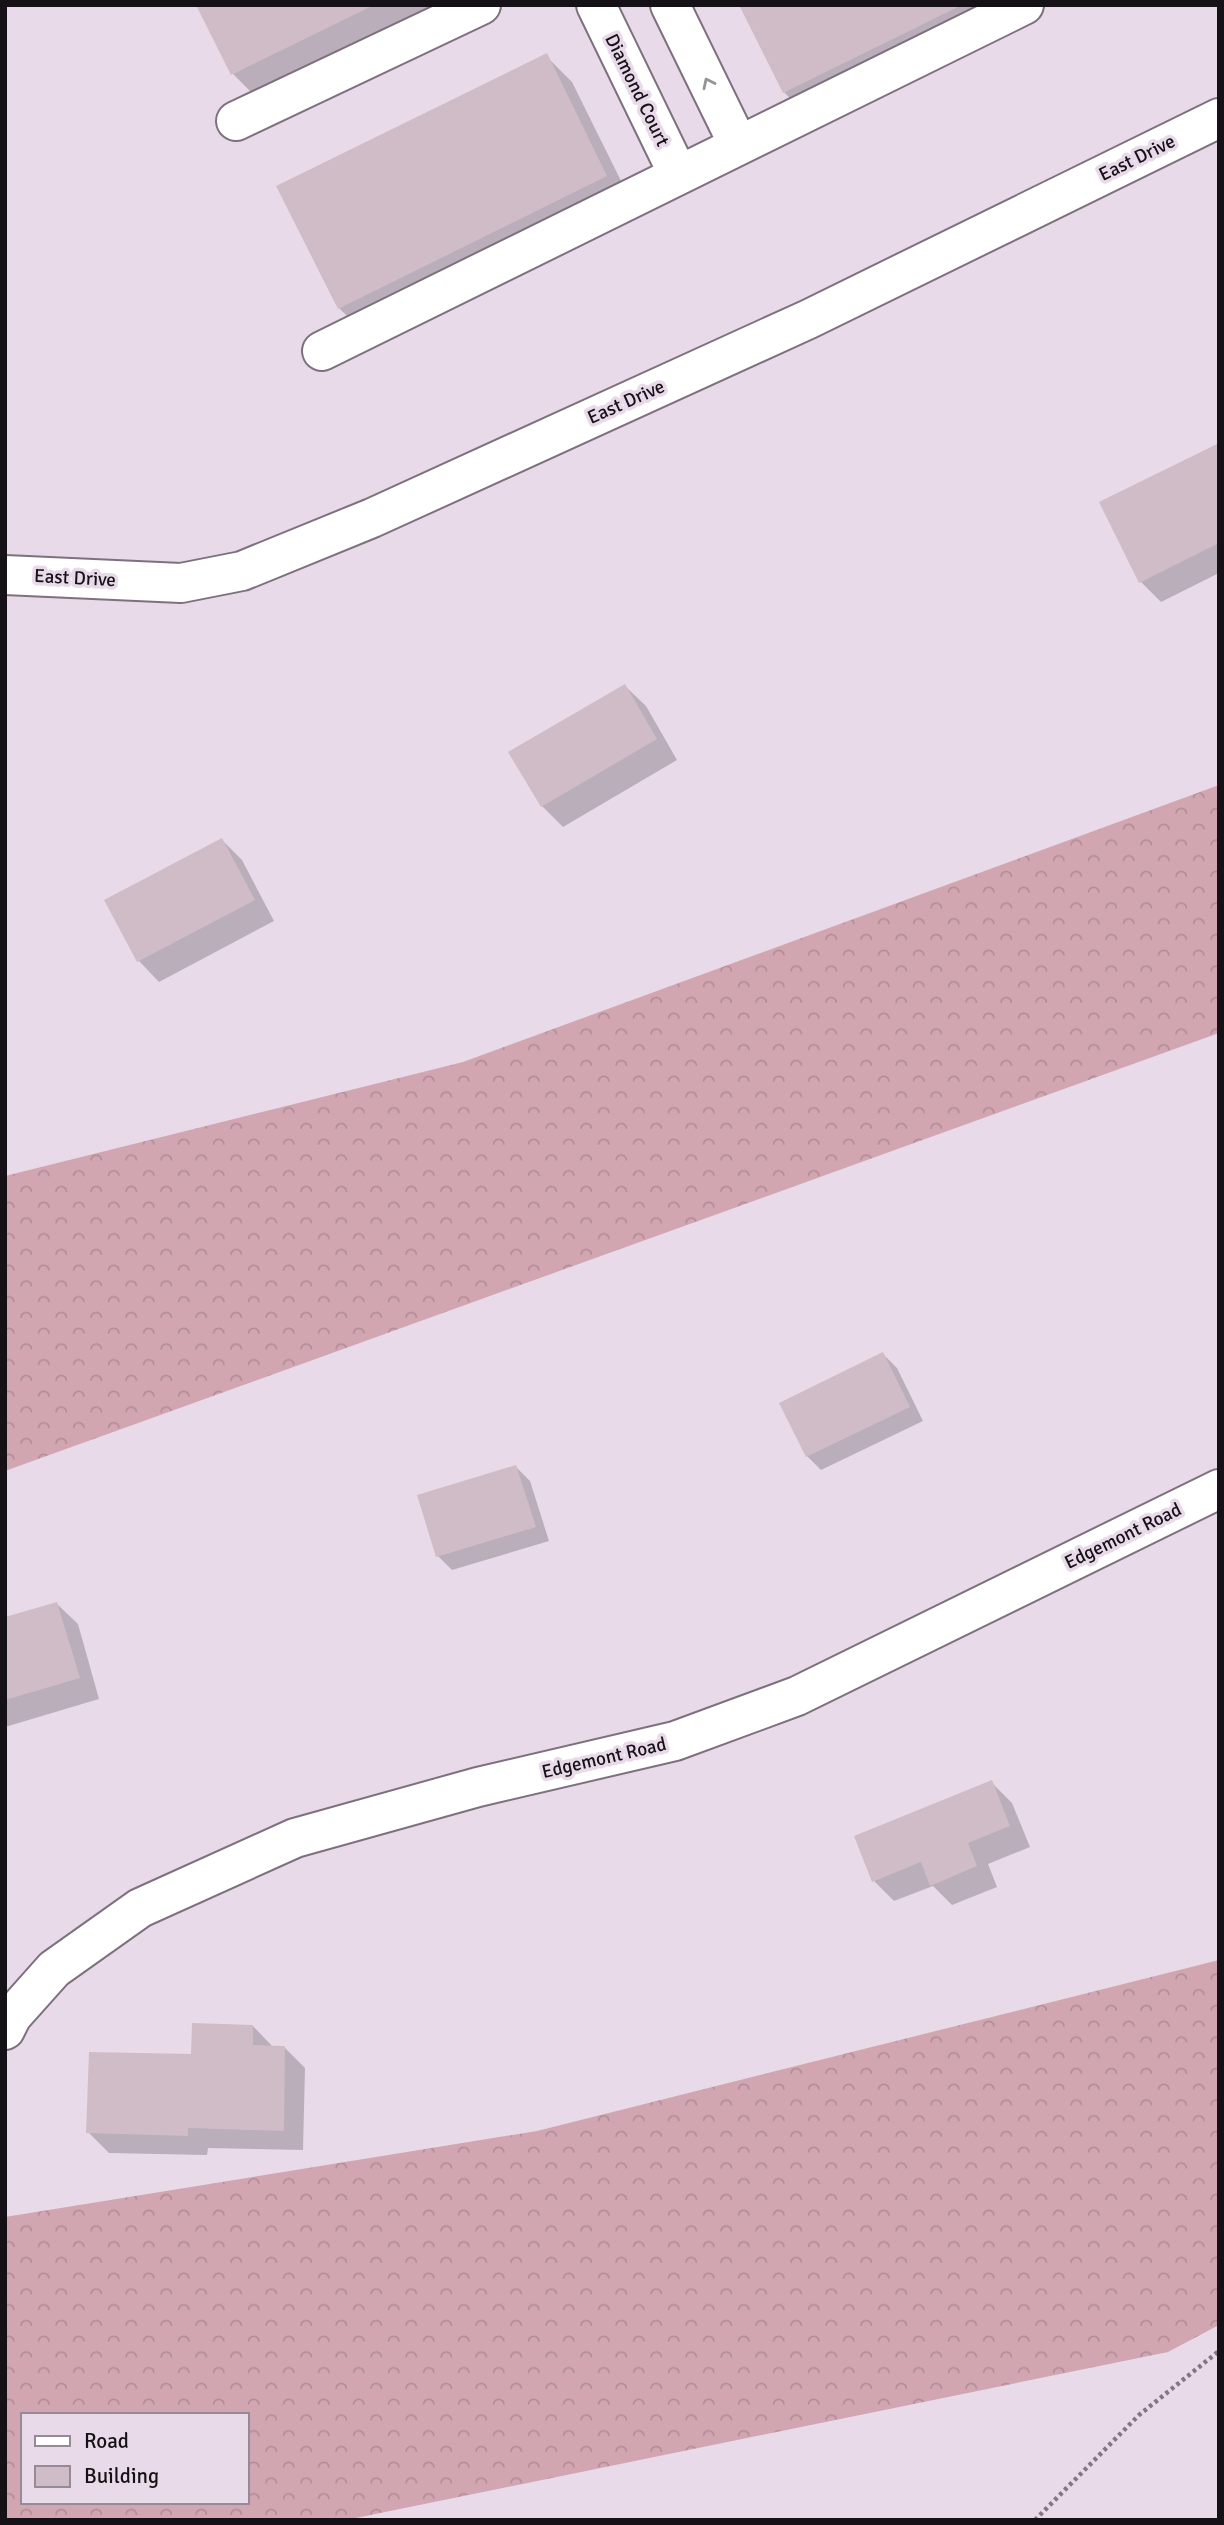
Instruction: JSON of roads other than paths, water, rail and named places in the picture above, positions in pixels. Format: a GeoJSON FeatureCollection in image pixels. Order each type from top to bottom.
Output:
{"type":"FeatureCollection","features":[{"type":"Feature","properties":{"kind":"street"},"geometry":{"type":"LineString","coordinates":[[236,121],[481,5]]}},
{"type":"Feature","properties":{"kind":"street","name":"Diamond Court"},"geometry":{"type":"LineString","coordinates":[[596,5],[678,174]]}},
{"type":"Feature","properties":{"kind":"street"},"geometry":{"type":"LineString","coordinates":[[670,5],[738,144]]}},
{"type":"Feature","properties":{"kind":"street"},"geometry":{"type":"LineString","coordinates":[[322,351],[1024,5]]}},
{"type":"Feature","properties":{"kind":"street","name":"East Drive"},"geometry":{"type":"LineString","coordinates":[[5,575],[181,583],[242,571],[372,518],[809,319],[1219,118]]}},
{"type":"Feature","properties":{"kind":"street","name":"Edgemont Road"},"geometry":{"type":"LineString","coordinates":[[5,2030],[12,2016],[54,1969],[140,1908],[295,1838],[478,1787],[676,1741],[797,1696],[1219,1489]]}}]}
